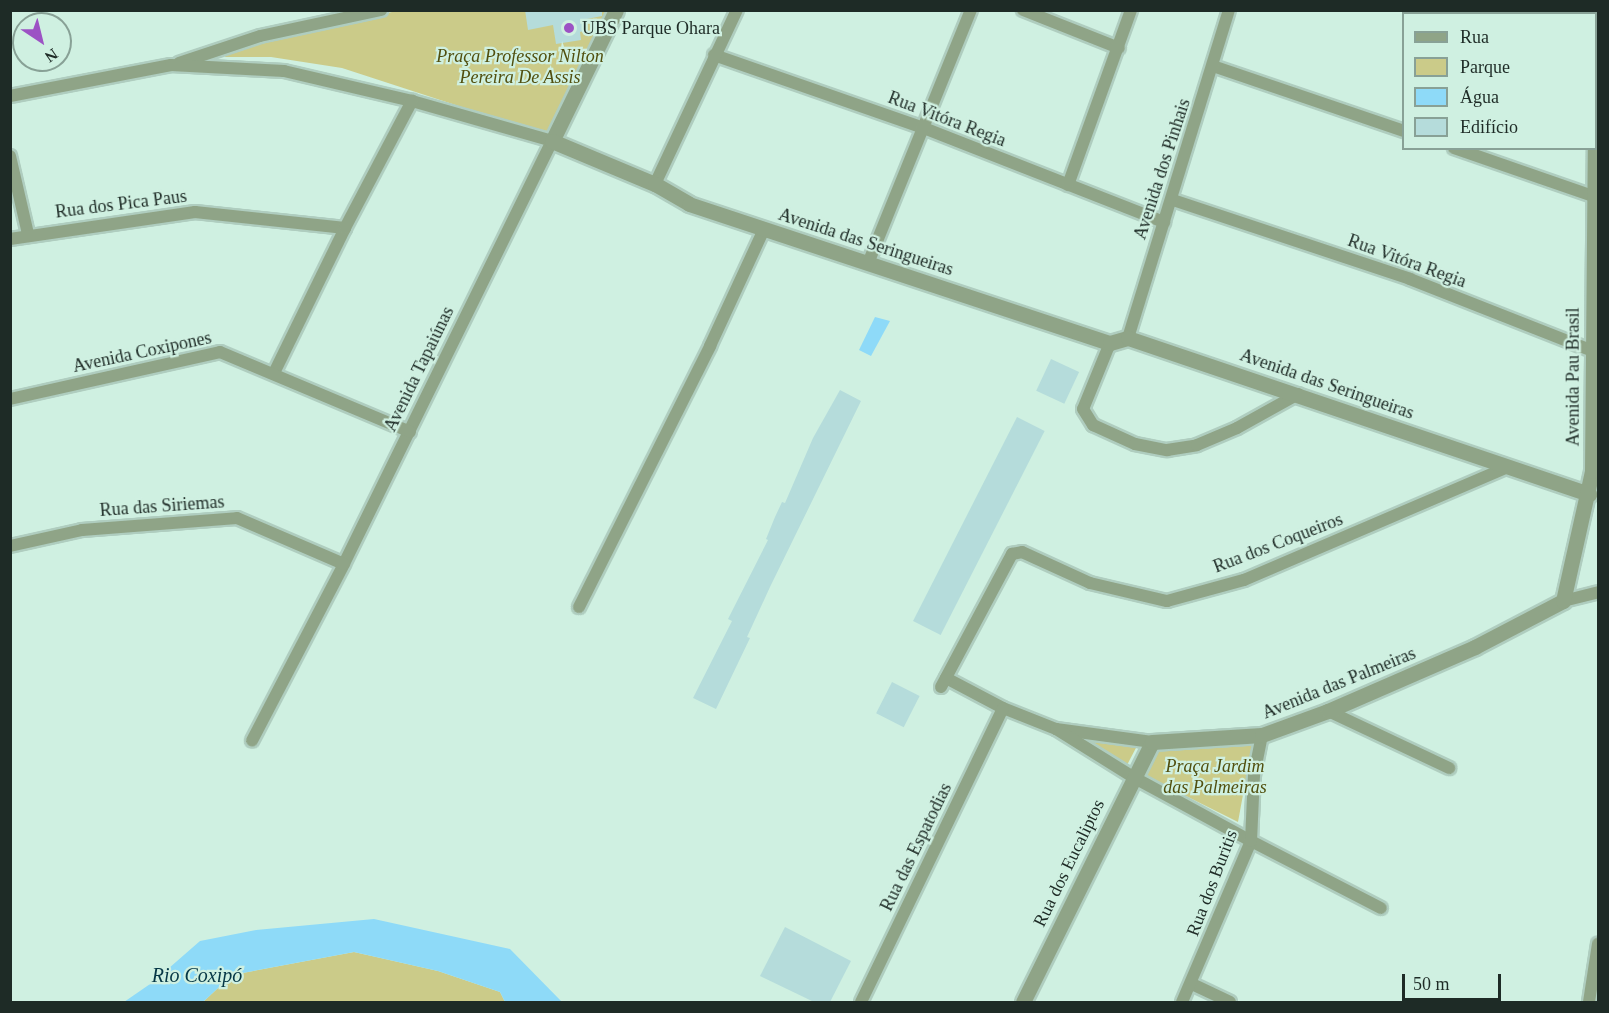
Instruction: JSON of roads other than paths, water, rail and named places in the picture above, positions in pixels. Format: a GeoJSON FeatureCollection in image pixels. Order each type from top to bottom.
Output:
{"type":"FeatureCollection","features":[{"type":"Feature","properties":{"kind":"street"},"geometry":{"type":"LineString","coordinates":[[171,65],[260,36],[381,10]]}},
{"type":"Feature","properties":{"kind":"street","name":"Avenida Tapaiúnas"},"geometry":{"type":"LineString","coordinates":[[252,741],[410,432],[616,10]]}},
{"type":"Feature","properties":{"kind":"street"},"geometry":{"type":"LineString","coordinates":[[655,184],[737,10]]}},
{"type":"Feature","properties":{"kind":"street"},"geometry":{"type":"LineString","coordinates":[[869,261],[970,10]]}},
{"type":"Feature","properties":{"kind":"street"},"geometry":{"type":"LineString","coordinates":[[1023,10],[1119,48]]}},
{"type":"Feature","properties":{"kind":"street"},"geometry":{"type":"LineString","coordinates":[[1068,185],[1131,10]]}},
{"type":"Feature","properties":{"kind":"street","name":"Avenida dos Pinhais"},"geometry":{"type":"LineString","coordinates":[[1128,338],[1173,200],[1229,10]]}},
{"type":"Feature","properties":{"kind":"street"},"geometry":{"type":"LineString","coordinates":[[1597,87],[1598,44]]}},
{"type":"Feature","properties":{"kind":"street","name":"Rua Vitóra Regia"},"geometry":{"type":"LineString","coordinates":[[714,55],[924,128],[1164,222]]}},
{"type":"Feature","properties":{"kind":"street","name":"Avenida das Seringueiras"},"geometry":{"type":"LineString","coordinates":[[10,96],[123,72],[171,65],[284,71],[412,101],[552,141],[655,184],[689,204],[869,261],[1110,343]]}},
{"type":"Feature","properties":{"kind":"street"},"geometry":{"type":"LineString","coordinates":[[1213,66],[1402,130]]}},
{"type":"Feature","properties":{"kind":"street"},"geometry":{"type":"LineString","coordinates":[[274,373],[345,228],[412,101]]}},
{"type":"Feature","properties":{"kind":"street"},"geometry":{"type":"LineString","coordinates":[[1460,150],[1596,197]]}},
{"type":"Feature","properties":{"kind":"street","name":"Avenida Pau Brasil"},"geometry":{"type":"LineString","coordinates":[[1563,601],[1589,494],[1594,442],[1595,150]]}},
{"type":"Feature","properties":{"kind":"street"},"geometry":{"type":"LineString","coordinates":[[10,156],[28,234]]}},
{"type":"Feature","properties":{"kind":"street","name":"Rua Vitóra Regia"},"geometry":{"type":"LineString","coordinates":[[1173,200],[1420,283],[1593,351]]}},
{"type":"Feature","properties":{"kind":"street","name":"Rua dos Pica Paus"},"geometry":{"type":"LineString","coordinates":[[10,239],[28,234],[195,212],[345,228]]}},
{"type":"Feature","properties":{"kind":"street"},"geometry":{"type":"LineString","coordinates":[[579,608],[710,346],[765,229]]}},
{"type":"Feature","properties":{"kind":"street"},"geometry":{"type":"LineString","coordinates":[[1128,338],[1110,343],[1083,408],[1093,424],[1135,444],[1167,450],[1197,445],[1237,428],[1298,394]]}},
{"type":"Feature","properties":{"kind":"street","name":"Avenida das Seringueiras"},"geometry":{"type":"LineString","coordinates":[[1128,338],[1589,494]]}},
{"type":"Feature","properties":{"kind":"street","name":"Avenida Coxipones"},"geometry":{"type":"LineString","coordinates":[[10,399],[220,352],[410,432]]}},
{"type":"Feature","properties":{"kind":"street","name":"Rua dos Coqueiros"},"geometry":{"type":"LineString","coordinates":[[943,683],[1007,558],[1012,554],[1022,552],[1090,584],[1167,601],[1244,580],[1508,467]]}},
{"type":"Feature","properties":{"kind":"street","name":"Rua das Siriemas"},"geometry":{"type":"LineString","coordinates":[[10,546],[82,530],[237,518],[344,564]]}},
{"type":"Feature","properties":{"kind":"street","name":"Avenida das Palmeiras"},"geometry":{"type":"LineString","coordinates":[[943,683],[1056,729],[1152,742],[1262,735],[1328,711],[1475,647],[1563,601],[1599,592]]}},
{"type":"Feature","properties":{"kind":"street","name":"Rua das Espatodias"},"geometry":{"type":"LineString","coordinates":[[861,1002],[1004,708]]}},
{"type":"Feature","properties":{"kind":"street"},"geometry":{"type":"LineString","coordinates":[[1328,711],[1449,768]]}},
{"type":"Feature","properties":{"kind":"street"},"geometry":{"type":"LineString","coordinates":[[1056,729],[1133,777],[1381,908]]}},
{"type":"Feature","properties":{"kind":"street","name":"Rua dos Buritis"},"geometry":{"type":"LineString","coordinates":[[1182,1002],[1192,984],[1251,841],[1254,775],[1262,735]]}},
{"type":"Feature","properties":{"kind":"street","name":"Rua dos Eucaliptos"},"geometry":{"type":"LineString","coordinates":[[1023,1002],[1152,742]]}},
{"type":"Feature","properties":{"kind":"street"},"geometry":{"type":"LineString","coordinates":[[1592,1002],[1599,944]]}},
{"type":"Feature","properties":{"kind":"street"},"geometry":{"type":"LineString","coordinates":[[1192,984],[1230,1002]]}},
{"type":"Feature","properties":{"kind":"water"},"geometry":{"type":"Polygon","coordinates":[[[875,317],[890,321],[871,356],[859,350],[875,317]]]}},
{"type":"Feature","properties":{"kind":"water","name":"Rio Coxipó"},"geometry":{"type":"Polygon","coordinates":[[[374,919],[510,949],[562,1002],[505,1002],[500,992],[438,971],[354,952],[232,975],[203,1002],[124,1002],[153,982],[200,941],[256,930],[374,919]]]}},
{"type":"Feature","properties":{"kind":"place","name":"UBS Parque Ohara"},"geometry":{"type":"Point","coordinates":[569,28]}},
{"type":"Feature","properties":{"kind":"park label","name":"Praça Professor Nilton Pereira De Assis"},"geometry":{"type":"Point","coordinates":[520,67]}},
{"type":"Feature","properties":{"kind":"park label","name":"Praça Jardim das Palmeiras"},"geometry":{"type":"Point","coordinates":[1215,777]}}]}
